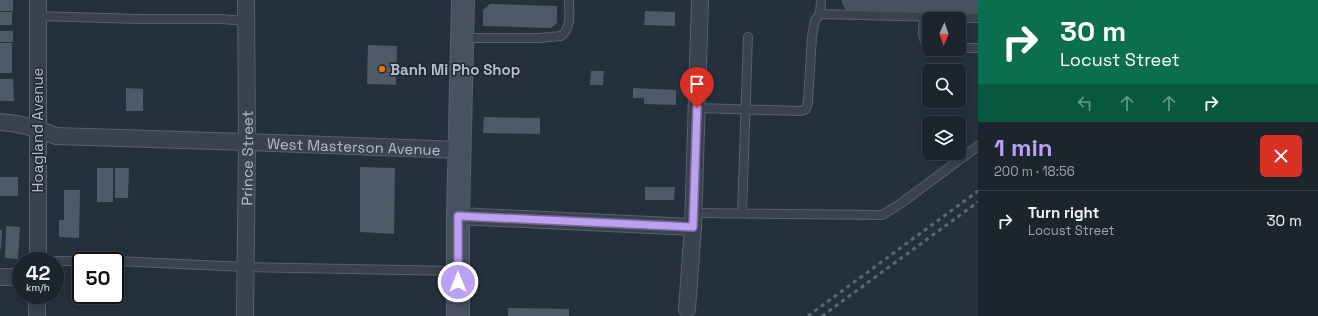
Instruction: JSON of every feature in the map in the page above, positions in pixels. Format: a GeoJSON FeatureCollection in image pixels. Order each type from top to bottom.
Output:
{"type":"FeatureCollection","features":[{"type":"Feature","properties":{"kind":"main road"},"geometry":{"type":"LineString","coordinates":[[458,316],[459,150],[463,0]]}},
{"type":"Feature","properties":{"kind":"main road"},"geometry":{"type":"LineString","coordinates":[[854,0],[978,3]]}},
{"type":"Feature","properties":{"kind":"street","name":"Prince Street"},"geometry":{"type":"LineString","coordinates":[[245,316],[247,142],[246,0]]}},
{"type":"Feature","properties":{"kind":"street"},"geometry":{"type":"LineString","coordinates":[[688,309],[694,220],[700,0]]}},
{"type":"Feature","properties":{"kind":"street","name":"Hoagland Avenue"},"geometry":{"type":"LineString","coordinates":[[38,8],[38,252]]}},
{"type":"Feature","properties":{"kind":"street"},"geometry":{"type":"LineString","coordinates":[[0,122],[15,122],[37,128]]}},
{"type":"Feature","properties":{"kind":"street","name":"West Masterson Avenue"},"geometry":{"type":"LineString","coordinates":[[37,128],[56,136],[459,150]]}},
{"type":"Feature","properties":{"kind":"street"},"geometry":{"type":"LineString","coordinates":[[458,216],[694,220]]}},
{"type":"Feature","properties":{"kind":"street"},"geometry":{"type":"LineString","coordinates":[[0,277],[12,277]]}},
{"type":"Feature","properties":{"kind":"street"},"geometry":{"type":"LineString","coordinates":[[37,304],[37,316]]}},
{"type":"Feature","properties":{"kind":"lane"},"geometry":{"type":"LineString","coordinates":[[462,38],[539,38],[561,36],[568,26],[569,0]]}},
{"type":"Feature","properties":{"kind":"lane"},"geometry":{"type":"LineString","coordinates":[[697,108],[801,111],[806,109],[808,102],[812,36],[815,20],[820,14],[821,0]]}},
{"type":"Feature","properties":{"kind":"lane"},"geometry":{"type":"LineString","coordinates":[[38,8],[126,18],[221,19],[246,21]]}},
{"type":"Feature","properties":{"kind":"lane"},"geometry":{"type":"LineString","coordinates":[[820,14],[922,16]]}},
{"type":"Feature","properties":{"kind":"lane"},"geometry":{"type":"LineString","coordinates":[[966,18],[978,18]]}},
{"type":"Feature","properties":{"kind":"lane"},"geometry":{"type":"LineString","coordinates":[[742,213],[748,37]]}},
{"type":"Feature","properties":{"kind":"lane"},"geometry":{"type":"LineString","coordinates":[[966,48],[978,48]]}},
{"type":"Feature","properties":{"kind":"lane"},"geometry":{"type":"LineString","coordinates":[[694,220],[742,213],[882,215],[900,204],[978,146]]}},
{"type":"Feature","properties":{"kind":"lane"},"geometry":{"type":"LineString","coordinates":[[64,261],[115,261],[246,267],[458,271]]}},
{"type":"Feature","properties":{"kind":"building"},"geometry":{"type":"Polygon","coordinates":[[[0,0],[13,0],[13,11],[0,11],[0,0]]]}},
{"type":"Feature","properties":{"kind":"building"},"geometry":{"type":"Polygon","coordinates":[[[490,4],[557,6],[557,23],[551,28],[483,26],[483,10],[490,4]]]}},
{"type":"Feature","properties":{"kind":"building"},"geometry":{"type":"Polygon","coordinates":[[[645,11],[675,12],[675,26],[644,25],[645,11]]]}},
{"type":"Feature","properties":{"kind":"building"},"geometry":{"type":"Polygon","coordinates":[[[0,12],[12,12],[12,25],[0,25],[0,12]]]}},
{"type":"Feature","properties":{"kind":"building"},"geometry":{"type":"Polygon","coordinates":[[[0,31],[13,31],[13,42],[0,42],[0,31]]]}},
{"type":"Feature","properties":{"kind":"building"},"geometry":{"type":"Polygon","coordinates":[[[0,43],[12,43],[12,73],[0,73],[0,43]]]}},
{"type":"Feature","properties":{"kind":"building","name":"Banh Mi Pho Shop"},"geometry":{"type":"Polygon","coordinates":[[[368,45],[397,46],[396,85],[367,84],[368,45]]]}},
{"type":"Feature","properties":{"kind":"building"},"geometry":{"type":"Polygon","coordinates":[[[591,71],[604,71],[603,85],[590,85],[591,71]]]}},
{"type":"Feature","properties":{"kind":"building"},"geometry":{"type":"Polygon","coordinates":[[[0,79],[13,79],[14,101],[0,101],[0,79]]]}},
{"type":"Feature","properties":{"kind":"building"},"geometry":{"type":"Polygon","coordinates":[[[126,88],[143,89],[143,111],[126,111],[126,88]]]}},
{"type":"Feature","properties":{"kind":"building"},"geometry":{"type":"Polygon","coordinates":[[[633,88],[676,90],[676,105],[644,104],[644,98],[633,98],[633,88]]]}},
{"type":"Feature","properties":{"kind":"building"},"geometry":{"type":"Polygon","coordinates":[[[484,117],[540,118],[540,134],[483,133],[484,117]]]}},
{"type":"Feature","properties":{"kind":"building"},"geometry":{"type":"Polygon","coordinates":[[[360,167],[395,168],[394,234],[360,232],[360,167]]]}},
{"type":"Feature","properties":{"kind":"building"},"geometry":{"type":"Polygon","coordinates":[[[97,168],[113,168],[113,202],[97,202],[97,168]]]}},
{"type":"Feature","properties":{"kind":"building"},"geometry":{"type":"Polygon","coordinates":[[[115,168],[129,168],[128,198],[115,198],[115,168]]]}},
{"type":"Feature","properties":{"kind":"building"},"geometry":{"type":"Polygon","coordinates":[[[0,177],[18,177],[18,196],[0,196],[0,177]]]}},
{"type":"Feature","properties":{"kind":"building"},"geometry":{"type":"Polygon","coordinates":[[[645,187],[675,187],[674,200],[645,200],[645,187]]]}},
{"type":"Feature","properties":{"kind":"building"},"geometry":{"type":"Polygon","coordinates":[[[64,190],[80,190],[79,238],[59,237],[59,220],[64,220],[64,190]]]}},
{"type":"Feature","properties":{"kind":"building"},"geometry":{"type":"Polygon","coordinates":[[[6,226],[20,227],[18,252],[12,252],[12,259],[5,258],[6,226]]]}},
{"type":"Feature","properties":{"kind":"building"},"geometry":{"type":"Polygon","coordinates":[[[0,230],[2,230],[1,249],[0,249],[0,230]]]}},
{"type":"Feature","properties":{"kind":"building"},"geometry":{"type":"Polygon","coordinates":[[[508,308],[569,309],[569,316],[508,316],[508,308]]]}},
{"type":"Feature","properties":{"kind":"railway"},"geometry":{"type":"LineString","coordinates":[[808,316],[978,191]]}},
{"type":"Feature","properties":{"kind":"railway"},"geometry":{"type":"LineString","coordinates":[[822,316],[978,202]]}},
{"type":"Feature","properties":{"kind":"place","name":"Banh Mi Pho Shop"},"geometry":{"type":"Point","coordinates":[382,69]}},
{"type":"Feature","properties":{"kind":"route"},"geometry":{"type":"LineString","coordinates":[[458,282],[458,216],[693,227],[697,108]]}}]}
